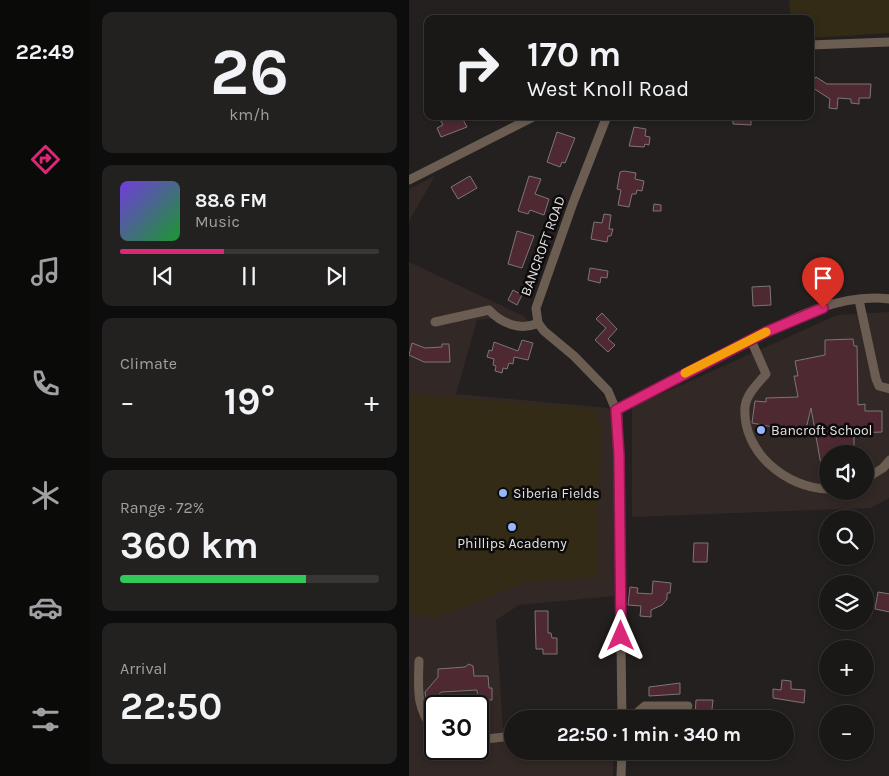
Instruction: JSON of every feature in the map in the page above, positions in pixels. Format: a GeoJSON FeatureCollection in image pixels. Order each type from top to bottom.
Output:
{"type":"FeatureCollection","features":[{"type":"Feature","properties":{"kind":"street"},"geometry":{"type":"LineString","coordinates":[[814,45],[889,42]]}},
{"type":"Feature","properties":{"kind":"street"},"geometry":{"type":"LineString","coordinates":[[409,180],[527,120]]}},
{"type":"Feature","properties":{"kind":"street","name":"BANCROFT ROAD"},"geometry":{"type":"LineString","coordinates":[[538,323],[536,308],[542,289],[605,120]]}},
{"type":"Feature","properties":{"kind":"street"},"geometry":{"type":"LineString","coordinates":[[616,410],[751,340],[811,312],[836,304],[859,300],[889,299]]}},
{"type":"Feature","properties":{"kind":"street"},"geometry":{"type":"LineString","coordinates":[[859,300],[876,379],[879,386],[889,389]]}},
{"type":"Feature","properties":{"kind":"street"},"geometry":{"type":"LineString","coordinates":[[435,322],[489,310],[495,317],[511,325],[528,328],[538,323],[544,331],[574,356],[608,391],[616,410],[619,455],[622,710]]}},
{"type":"Feature","properties":{"kind":"street"},"geometry":{"type":"LineString","coordinates":[[751,340],[765,374],[753,389],[745,406],[747,429],[757,450],[774,470],[804,486],[819,488]]}},
{"type":"Feature","properties":{"kind":"street"},"geometry":{"type":"LineString","coordinates":[[874,474],[883,468],[889,460]]}},
{"type":"Feature","properties":{"kind":"street"},"geometry":{"type":"LineString","coordinates":[[419,661],[419,703],[424,717]]}},
{"type":"Feature","properties":{"kind":"street"},"geometry":{"type":"LineString","coordinates":[[641,710],[645,706],[688,706]]}},
{"type":"Feature","properties":{"kind":"street"},"geometry":{"type":"LineString","coordinates":[[489,739],[504,737]]}},
{"type":"Feature","properties":{"kind":"street"},"geometry":{"type":"LineString","coordinates":[[621,776],[622,760]]}},
{"type":"Feature","properties":{"kind":"shaded area"},"geometry":{"type":"Polygon","coordinates":[[[789,0],[889,0],[889,33],[814,38],[814,15],[791,15],[789,0]]]}},
{"type":"Feature","properties":{"kind":"shaded area"},"geometry":{"type":"Polygon","coordinates":[[[435,176],[409,221],[409,189],[435,176]]]}},
{"type":"Feature","properties":{"kind":"shaded area","name":"Phillips Academy"},"geometry":{"type":"Polygon","coordinates":[[[409,262],[524,316],[532,325],[495,318],[477,320],[456,394],[609,408],[615,458],[614,596],[519,605],[496,620],[504,728],[504,760],[613,760],[613,776],[409,776],[409,262]]]}},
{"type":"Feature","properties":{"kind":"shaded area","name":"Bancroft School"},"geometry":{"type":"Polygon","coordinates":[[[889,312],[889,498],[871,508],[632,517],[632,407],[837,315],[889,312]]]}},
{"type":"Feature","properties":{"kind":"shaded area","name":"Siberia Fields"},"geometry":{"type":"Polygon","coordinates":[[[409,394],[597,409],[597,421],[601,421],[598,577],[527,582],[435,618],[409,613],[409,394]]]}},
{"type":"Feature","properties":{"kind":"building"},"geometry":{"type":"Polygon","coordinates":[[[816,77],[827,84],[871,84],[870,98],[859,98],[859,104],[851,103],[851,99],[838,98],[837,109],[829,108],[830,99],[814,89],[816,77]]]}},
{"type":"Feature","properties":{"kind":"building"},"geometry":{"type":"Polygon","coordinates":[[[440,120],[463,120],[467,127],[441,137],[437,128],[443,125],[440,120]]]}},
{"type":"Feature","properties":{"kind":"building"},"geometry":{"type":"Polygon","coordinates":[[[733,120],[751,120],[751,125],[733,124],[733,120]]]}},
{"type":"Feature","properties":{"kind":"building"},"geometry":{"type":"Polygon","coordinates":[[[634,127],[646,129],[645,136],[650,137],[649,145],[645,144],[644,147],[629,146],[634,127]]]}},
{"type":"Feature","properties":{"kind":"building"},"geometry":{"type":"Polygon","coordinates":[[[557,132],[575,138],[565,163],[562,162],[560,167],[547,162],[557,132]]]}},
{"type":"Feature","properties":{"kind":"building"},"geometry":{"type":"Polygon","coordinates":[[[620,172],[636,173],[635,179],[644,181],[642,191],[637,190],[636,194],[632,194],[629,207],[618,205],[621,190],[617,189],[620,172]]]}},
{"type":"Feature","properties":{"kind":"building"},"geometry":{"type":"Polygon","coordinates":[[[470,176],[477,188],[458,199],[451,187],[470,176]]]}},
{"type":"Feature","properties":{"kind":"building"},"geometry":{"type":"Polygon","coordinates":[[[529,176],[541,179],[535,194],[549,199],[544,215],[530,210],[528,214],[518,211],[529,176]]]}},
{"type":"Feature","properties":{"kind":"building"},"geometry":{"type":"Polygon","coordinates":[[[654,204],[661,205],[661,211],[653,211],[654,204]]]}},
{"type":"Feature","properties":{"kind":"building"},"geometry":{"type":"Polygon","coordinates":[[[604,214],[611,215],[609,229],[613,229],[611,236],[608,236],[607,242],[591,239],[594,222],[602,223],[604,214]]]}},
{"type":"Feature","properties":{"kind":"building"},"geometry":{"type":"Polygon","coordinates":[[[517,231],[534,236],[522,268],[508,264],[517,231]]]}},
{"type":"Feature","properties":{"kind":"building"},"geometry":{"type":"Polygon","coordinates":[[[590,268],[608,271],[607,278],[601,277],[600,283],[588,280],[590,268]]]}},
{"type":"Feature","properties":{"kind":"building"},"geometry":{"type":"Polygon","coordinates":[[[770,286],[771,305],[753,306],[752,287],[770,286]]]}},
{"type":"Feature","properties":{"kind":"building"},"geometry":{"type":"Polygon","coordinates":[[[513,290],[522,295],[517,305],[508,300],[513,290]]]}},
{"type":"Feature","properties":{"kind":"building"},"geometry":{"type":"Polygon","coordinates":[[[602,313],[617,329],[608,339],[615,345],[608,352],[595,340],[606,328],[596,319],[602,313]]]}},
{"type":"Feature","properties":{"kind":"building"},"geometry":{"type":"Polygon","coordinates":[[[853,339],[854,346],[857,346],[858,405],[865,404],[865,411],[882,411],[882,432],[854,433],[854,445],[819,445],[819,454],[811,408],[805,433],[752,423],[755,401],[766,402],[766,398],[798,397],[794,376],[798,376],[795,361],[825,355],[825,340],[853,339]]]}},
{"type":"Feature","properties":{"kind":"building"},"geometry":{"type":"Polygon","coordinates":[[[522,340],[533,343],[528,360],[514,357],[513,364],[509,363],[507,369],[503,368],[502,373],[495,371],[494,359],[487,357],[489,350],[492,351],[494,342],[518,351],[522,340]]]}},
{"type":"Feature","properties":{"kind":"building"},"geometry":{"type":"Polygon","coordinates":[[[412,343],[425,348],[442,347],[442,344],[449,344],[450,362],[424,362],[409,355],[412,343]]]}},
{"type":"Feature","properties":{"kind":"building"},"geometry":{"type":"Polygon","coordinates":[[[694,543],[708,543],[707,562],[693,562],[694,543]]]}},
{"type":"Feature","properties":{"kind":"building"},"geometry":{"type":"Polygon","coordinates":[[[653,581],[671,583],[670,593],[667,593],[667,599],[662,605],[651,610],[651,617],[640,616],[641,606],[628,605],[630,587],[638,588],[637,593],[652,594],[653,581]]]}},
{"type":"Feature","properties":{"kind":"building"},"geometry":{"type":"Polygon","coordinates":[[[878,592],[890,594],[890,612],[875,609],[878,592]]]}},
{"type":"Feature","properties":{"kind":"building"},"geometry":{"type":"Polygon","coordinates":[[[535,611],[548,611],[548,633],[551,633],[552,638],[557,638],[557,654],[543,654],[543,649],[536,649],[535,611]]]}},
{"type":"Feature","properties":{"kind":"building"},"geometry":{"type":"Polygon","coordinates":[[[469,664],[473,666],[474,676],[488,676],[489,688],[492,688],[492,700],[489,700],[489,695],[478,695],[477,690],[426,695],[425,692],[438,677],[438,669],[465,667],[469,664]]]}},
{"type":"Feature","properties":{"kind":"building"},"geometry":{"type":"Polygon","coordinates":[[[782,680],[791,681],[791,689],[805,690],[804,703],[773,698],[773,689],[781,690],[782,680]]]}},
{"type":"Feature","properties":{"kind":"building"},"geometry":{"type":"Polygon","coordinates":[[[680,683],[680,694],[649,696],[649,687],[680,683]]]}},
{"type":"Feature","properties":{"kind":"building"},"geometry":{"type":"Polygon","coordinates":[[[696,700],[713,700],[712,710],[695,710],[696,700]]]}},
{"type":"Feature","properties":{"kind":"slow traffic"},"geometry":{"type":"LineString","coordinates":[[685,373],[766,332]]}},
{"type":"Feature","properties":{"kind":"place","name":"Bancroft School"},"geometry":{"type":"Point","coordinates":[761,430]}},
{"type":"Feature","properties":{"kind":"place","name":"Siberia Fields"},"geometry":{"type":"Point","coordinates":[503,493]}},
{"type":"Feature","properties":{"kind":"place","name":"Phillips Academy"},"geometry":{"type":"Point","coordinates":[512,527]}},
{"type":"Feature","properties":{"kind":"route"},"geometry":{"type":"LineString","coordinates":[[621,636],[619,455],[618,415],[616,410],[766,332],[823,308]]}}]}
